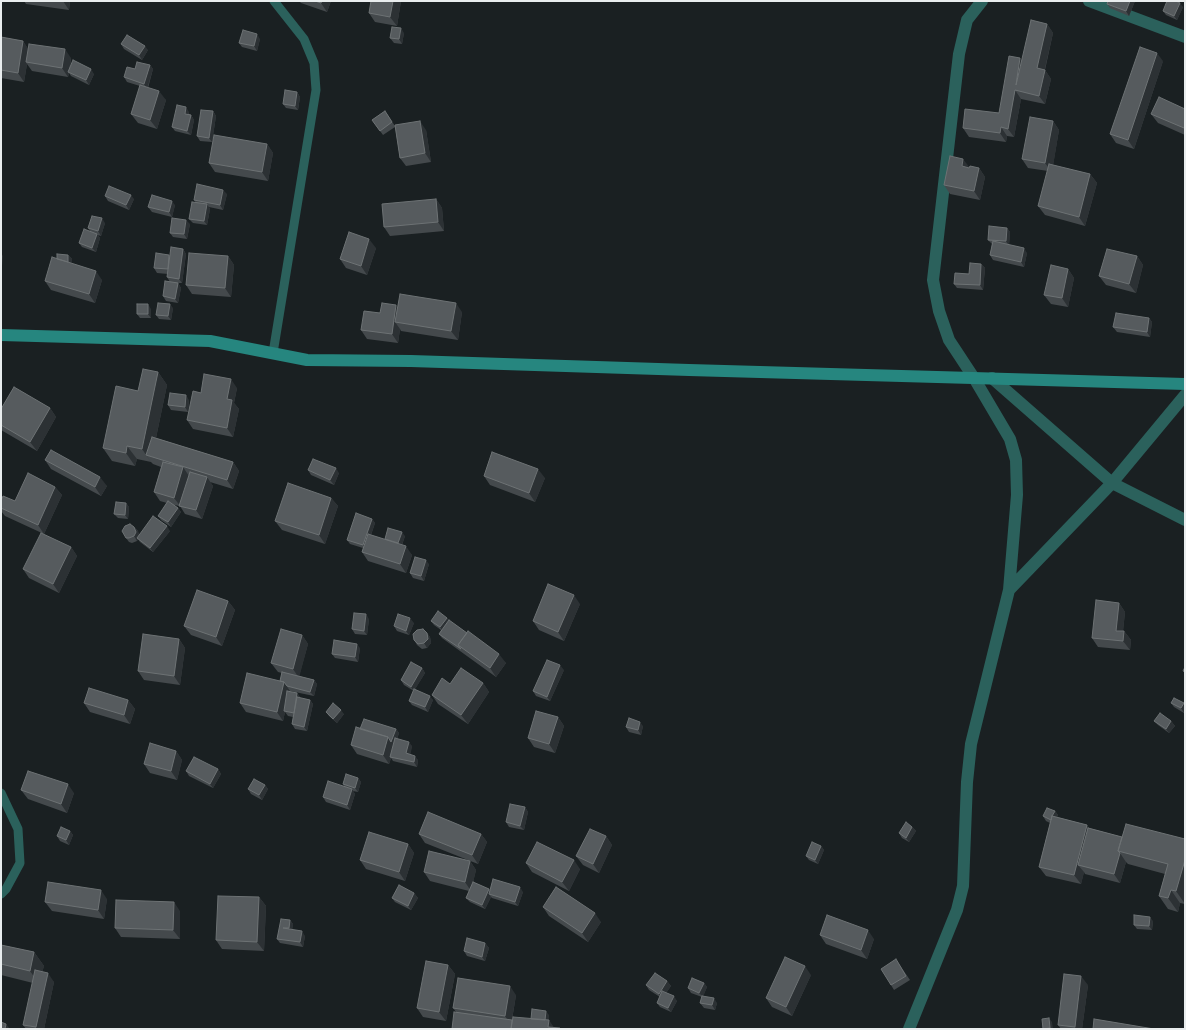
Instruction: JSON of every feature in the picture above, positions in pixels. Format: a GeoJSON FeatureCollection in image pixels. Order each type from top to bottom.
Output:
{"type":"FeatureCollection","features":[{"type":"Feature","properties":{"kind":"street"},"geometry":{"type":"LineString","coordinates":[[909,1029],[957,910],[963,886],[967,782],[971,744],[1009,590],[1017,495],[1016,460],[1010,439],[974,378],[949,340],[939,311],[933,280],[959,54],[967,20],[982,1]]}},
{"type":"Feature","properties":{"kind":"street"},"geometry":{"type":"LineString","coordinates":[[1089,1],[1185,37]]}},
{"type":"Feature","properties":{"kind":"street"},"geometry":{"type":"LineString","coordinates":[[1,335],[210,341],[307,360],[411,361],[1185,384]]}},
{"type":"Feature","properties":{"kind":"street"},"geometry":{"type":"LineString","coordinates":[[992,378],[1112,483],[1185,520]]}},
{"type":"Feature","properties":{"kind":"street"},"geometry":{"type":"LineString","coordinates":[[1009,590],[1112,483],[1185,395]]}},
{"type":"Feature","properties":{"kind":"lane"},"geometry":{"type":"LineString","coordinates":[[273,353],[316,90],[314,63],[304,39],[274,1]]}},
{"type":"Feature","properties":{"kind":"lane"},"geometry":{"type":"LineString","coordinates":[[1,793],[18,829],[20,863],[6,889],[1,894]]}},
{"type":"Feature","properties":{"kind":"building"},"geometry":{"type":"Polygon","coordinates":[[[371,1],[393,1],[390,17],[369,13],[371,1]]]}},
{"type":"Feature","properties":{"kind":"building"},"geometry":{"type":"Polygon","coordinates":[[[1108,1],[1130,1],[1126,11],[1107,4],[1108,1]]]}},
{"type":"Feature","properties":{"kind":"building"},"geometry":{"type":"Polygon","coordinates":[[[1167,1],[1176,1],[1180,3],[1174,16],[1163,11],[1167,1]]]}},
{"type":"Feature","properties":{"kind":"building"},"geometry":{"type":"Polygon","coordinates":[[[1031,20],[1047,24],[1037,68],[1045,70],[1039,96],[1015,90],[1008,129],[1001,127],[1000,133],[963,128],[965,109],[999,113],[1009,56],[1020,58],[1016,85],[1031,20]]]}},
{"type":"Feature","properties":{"kind":"building"},"geometry":{"type":"Polygon","coordinates":[[[392,27],[401,28],[399,39],[390,38],[392,27]]]}},
{"type":"Feature","properties":{"kind":"building"},"geometry":{"type":"Polygon","coordinates":[[[243,30],[257,34],[254,46],[239,43],[243,30]]]}},
{"type":"Feature","properties":{"kind":"building"},"geometry":{"type":"Polygon","coordinates":[[[127,35],[145,46],[139,55],[121,44],[127,35]]]}},
{"type":"Feature","properties":{"kind":"building"},"geometry":{"type":"Polygon","coordinates":[[[1,37],[23,41],[18,73],[1,70],[1,37]]]}},
{"type":"Feature","properties":{"kind":"building"},"geometry":{"type":"Polygon","coordinates":[[[29,44],[65,49],[62,68],[26,62],[29,44]]]}},
{"type":"Feature","properties":{"kind":"building"},"geometry":{"type":"Polygon","coordinates":[[[1140,47],[1157,53],[1128,140],[1110,134],[1140,47]]]}},
{"type":"Feature","properties":{"kind":"building"},"geometry":{"type":"Polygon","coordinates":[[[73,60],[91,69],[86,80],[68,72],[73,60]]]}},
{"type":"Feature","properties":{"kind":"building"},"geometry":{"type":"Polygon","coordinates":[[[137,62],[150,65],[144,84],[124,77],[127,67],[135,69],[137,62]]]}},
{"type":"Feature","properties":{"kind":"building"},"geometry":{"type":"Polygon","coordinates":[[[140,85],[159,91],[150,120],[131,114],[140,85]]]}},
{"type":"Feature","properties":{"kind":"building"},"geometry":{"type":"Polygon","coordinates":[[[285,90],[297,92],[295,106],[283,104],[285,90]]]}},
{"type":"Feature","properties":{"kind":"building"},"geometry":{"type":"Polygon","coordinates":[[[1159,97],[1185,109],[1184,128],[1151,114],[1159,97]]]}},
{"type":"Feature","properties":{"kind":"building"},"geometry":{"type":"Polygon","coordinates":[[[177,105],[186,107],[185,114],[191,115],[187,131],[172,127],[177,105]]]}},
{"type":"Feature","properties":{"kind":"building"},"geometry":{"type":"Polygon","coordinates":[[[201,110],[213,111],[209,138],[197,136],[201,110]]]}},
{"type":"Feature","properties":{"kind":"building"},"geometry":{"type":"Polygon","coordinates":[[[385,111],[392,122],[380,131],[372,120],[385,111]]]}},
{"type":"Feature","properties":{"kind":"building"},"geometry":{"type":"Polygon","coordinates":[[[1030,117],[1053,121],[1045,163],[1022,159],[1030,117]]]}},
{"type":"Feature","properties":{"kind":"building"},"geometry":{"type":"Polygon","coordinates":[[[420,121],[425,153],[400,158],[395,125],[420,121]]]}},
{"type":"Feature","properties":{"kind":"building"},"geometry":{"type":"Polygon","coordinates":[[[214,135],[267,144],[262,172],[209,163],[214,135]]]}},
{"type":"Feature","properties":{"kind":"building"},"geometry":{"type":"Polygon","coordinates":[[[950,156],[963,159],[962,166],[979,168],[974,191],[944,185],[950,156]]]}},
{"type":"Feature","properties":{"kind":"building"},"geometry":{"type":"Polygon","coordinates":[[[1049,164],[1090,174],[1079,217],[1038,206],[1049,164]]]}},
{"type":"Feature","properties":{"kind":"building"},"geometry":{"type":"Polygon","coordinates":[[[197,184],[223,190],[220,205],[194,200],[197,184]]]}},
{"type":"Feature","properties":{"kind":"building"},"geometry":{"type":"Polygon","coordinates":[[[109,186],[131,195],[126,205],[105,196],[109,186]]]}},
{"type":"Feature","properties":{"kind":"building"},"geometry":{"type":"Polygon","coordinates":[[[152,195],[172,201],[169,212],[148,207],[152,195]]]}},
{"type":"Feature","properties":{"kind":"building"},"geometry":{"type":"Polygon","coordinates":[[[436,199],[438,222],[384,227],[382,204],[436,199]]]}},
{"type":"Feature","properties":{"kind":"building"},"geometry":{"type":"Polygon","coordinates":[[[192,202],[207,204],[204,221],[189,219],[192,202]]]}},
{"type":"Feature","properties":{"kind":"building"},"geometry":{"type":"Polygon","coordinates":[[[92,216],[102,218],[98,231],[88,228],[92,216]]]}},
{"type":"Feature","properties":{"kind":"building"},"geometry":{"type":"Polygon","coordinates":[[[172,218],[186,220],[184,234],[170,233],[172,218]]]}},
{"type":"Feature","properties":{"kind":"building"},"geometry":{"type":"Polygon","coordinates":[[[989,226],[1007,228],[1006,241],[988,240],[989,226]]]}},
{"type":"Feature","properties":{"kind":"building"},"geometry":{"type":"Polygon","coordinates":[[[84,229],[97,234],[92,248],[79,243],[84,229]]]}},
{"type":"Feature","properties":{"kind":"building"},"geometry":{"type":"Polygon","coordinates":[[[349,232],[369,239],[361,266],[340,259],[349,232]]]}},
{"type":"Feature","properties":{"kind":"building"},"geometry":{"type":"Polygon","coordinates":[[[993,241],[1024,248],[1021,262],[990,255],[993,241]]]}},
{"type":"Feature","properties":{"kind":"building"},"geometry":{"type":"Polygon","coordinates":[[[171,247],[183,249],[179,279],[167,277],[171,247]]]}},
{"type":"Feature","properties":{"kind":"building"},"geometry":{"type":"Polygon","coordinates":[[[1107,249],[1137,256],[1129,284],[1099,276],[1107,249]]]}},
{"type":"Feature","properties":{"kind":"building"},"geometry":{"type":"Polygon","coordinates":[[[156,253],[169,255],[168,269],[154,268],[156,253]]]}},
{"type":"Feature","properties":{"kind":"building"},"geometry":{"type":"Polygon","coordinates":[[[189,253],[228,256],[225,288],[186,285],[189,253]]]}},
{"type":"Feature","properties":{"kind":"building"},"geometry":{"type":"Polygon","coordinates":[[[57,254],[68,255],[68,262],[57,259],[57,254]]]}},
{"type":"Feature","properties":{"kind":"building"},"geometry":{"type":"Polygon","coordinates":[[[52,257],[96,271],[89,294],[45,281],[52,257]]]}},
{"type":"Feature","properties":{"kind":"building"},"geometry":{"type":"Polygon","coordinates":[[[970,263],[981,264],[980,285],[954,284],[955,273],[969,274],[970,263]]]}},
{"type":"Feature","properties":{"kind":"building"},"geometry":{"type":"Polygon","coordinates":[[[1051,265],[1068,269],[1062,298],[1044,295],[1051,265]]]}},
{"type":"Feature","properties":{"kind":"building"},"geometry":{"type":"Polygon","coordinates":[[[165,281],[178,283],[175,299],[163,296],[165,281]]]}},
{"type":"Feature","properties":{"kind":"building"},"geometry":{"type":"Polygon","coordinates":[[[400,294],[456,303],[451,331],[395,322],[400,294]]]}},
{"type":"Feature","properties":{"kind":"building"},"geometry":{"type":"Polygon","coordinates":[[[158,303],[170,304],[168,316],[156,315],[158,303]]]}},
{"type":"Feature","properties":{"kind":"building"},"geometry":{"type":"Polygon","coordinates":[[[382,303],[396,305],[392,334],[361,330],[364,311],[380,313],[382,303]]]}},
{"type":"Feature","properties":{"kind":"building"},"geometry":{"type":"Polygon","coordinates":[[[137,304],[148,304],[148,314],[137,314],[137,304]]]}},
{"type":"Feature","properties":{"kind":"building"},"geometry":{"type":"Polygon","coordinates":[[[1116,313],[1149,318],[1147,332],[1113,327],[1116,313]]]}},
{"type":"Feature","properties":{"kind":"building"},"geometry":{"type":"Polygon","coordinates":[[[143,369],[158,372],[142,449],[127,446],[126,453],[103,448],[116,386],[138,391],[143,369]]]}},
{"type":"Feature","properties":{"kind":"building"},"geometry":{"type":"Polygon","coordinates":[[[204,374],[231,379],[227,399],[232,400],[227,428],[187,420],[193,391],[201,393],[204,374]]]}},
{"type":"Feature","properties":{"kind":"building"},"geometry":{"type":"Polygon","coordinates":[[[14,387],[50,408],[30,442],[1,425],[1,409],[14,387]]]}},
{"type":"Feature","properties":{"kind":"building"},"geometry":{"type":"Polygon","coordinates":[[[170,393],[186,395],[185,407],[168,405],[170,393]]]}},
{"type":"Feature","properties":{"kind":"building"},"geometry":{"type":"Polygon","coordinates":[[[152,437],[233,462],[227,480],[146,455],[152,437]]]}},
{"type":"Feature","properties":{"kind":"building"},"geometry":{"type":"Polygon","coordinates":[[[51,450],[100,477],[95,487],[45,460],[51,450]]]}},
{"type":"Feature","properties":{"kind":"building"},"geometry":{"type":"Polygon","coordinates":[[[492,452],[538,469],[529,493],[484,476],[492,452]]]}},
{"type":"Feature","properties":{"kind":"building"},"geometry":{"type":"Polygon","coordinates":[[[313,459],[336,468],[330,480],[308,470],[313,459]]]}},
{"type":"Feature","properties":{"kind":"building"},"geometry":{"type":"Polygon","coordinates":[[[163,462],[183,467],[174,498],[154,492],[163,462]]]}},
{"type":"Feature","properties":{"kind":"building"},"geometry":{"type":"Polygon","coordinates":[[[190,472],[207,477],[196,510],[179,506],[190,472]]]}},
{"type":"Feature","properties":{"kind":"building"},"geometry":{"type":"Polygon","coordinates":[[[28,473],[55,487],[38,525],[1,508],[3,496],[15,501],[28,473]]]}},
{"type":"Feature","properties":{"kind":"building"},"geometry":{"type":"Polygon","coordinates":[[[288,483],[331,498],[319,535],[275,521],[288,483]]]}},
{"type":"Feature","properties":{"kind":"building"},"geometry":{"type":"Polygon","coordinates":[[[168,501],[178,508],[168,522],[158,516],[168,501]]]}},
{"type":"Feature","properties":{"kind":"building"},"geometry":{"type":"Polygon","coordinates":[[[116,502],[126,503],[125,515],[114,514],[116,502]]]}},
{"type":"Feature","properties":{"kind":"building"},"geometry":{"type":"Polygon","coordinates":[[[356,513],[372,519],[363,545],[347,540],[356,513]]]}},
{"type":"Feature","properties":{"kind":"building"},"geometry":{"type":"Polygon","coordinates":[[[153,516],[167,526],[150,548],[137,538],[153,516]]]}},
{"type":"Feature","properties":{"kind":"building"},"geometry":{"type":"Polygon","coordinates":[[[130,524],[134,527],[136,532],[134,536],[126,538],[122,531],[125,526],[130,524]]]}},
{"type":"Feature","properties":{"kind":"building"},"geometry":{"type":"Polygon","coordinates":[[[388,528],[402,532],[398,543],[385,539],[388,528]]]}},
{"type":"Feature","properties":{"kind":"building"},"geometry":{"type":"Polygon","coordinates":[[[41,533],[71,547],[53,584],[23,569],[41,533]]]}},
{"type":"Feature","properties":{"kind":"building"},"geometry":{"type":"Polygon","coordinates":[[[368,534],[406,546],[400,564],[362,552],[368,534]]]}},
{"type":"Feature","properties":{"kind":"building"},"geometry":{"type":"Polygon","coordinates":[[[415,557],[426,560],[421,576],[410,573],[415,557]]]}},
{"type":"Feature","properties":{"kind":"building"},"geometry":{"type":"Polygon","coordinates":[[[548,584],[574,595],[558,632],[533,621],[548,584]]]}},
{"type":"Feature","properties":{"kind":"building"},"geometry":{"type":"Polygon","coordinates":[[[197,590],[228,601],[216,637],[184,626],[197,590]]]}},
{"type":"Feature","properties":{"kind":"building"},"geometry":{"type":"Polygon","coordinates":[[[1096,600],[1119,603],[1116,631],[1124,631],[1123,641],[1092,638],[1096,600]]]}},
{"type":"Feature","properties":{"kind":"building"},"geometry":{"type":"Polygon","coordinates":[[[438,611],[447,618],[440,627],[431,621],[438,611]]]}},
{"type":"Feature","properties":{"kind":"building"},"geometry":{"type":"Polygon","coordinates":[[[354,613],[366,614],[364,631],[352,629],[354,613]]]}},
{"type":"Feature","properties":{"kind":"building"},"geometry":{"type":"Polygon","coordinates":[[[398,614],[410,618],[406,631],[394,626],[398,614]]]}},
{"type":"Feature","properties":{"kind":"building"},"geometry":{"type":"Polygon","coordinates":[[[449,620],[467,633],[458,645],[461,649],[439,634],[449,620]]]}},
{"type":"Feature","properties":{"kind":"building"},"geometry":{"type":"Polygon","coordinates":[[[281,629],[302,635],[293,669],[271,663],[281,629]]]}},
{"type":"Feature","properties":{"kind":"building"},"geometry":{"type":"Polygon","coordinates":[[[423,629],[427,633],[428,639],[424,643],[418,644],[414,640],[413,634],[417,630],[423,629]]]}},
{"type":"Feature","properties":{"kind":"building"},"geometry":{"type":"Polygon","coordinates":[[[468,631],[499,654],[490,668],[458,645],[468,631]]]}},
{"type":"Feature","properties":{"kind":"building"},"geometry":{"type":"Polygon","coordinates":[[[143,634],[179,639],[174,676],[138,671],[143,634]]]}},
{"type":"Feature","properties":{"kind":"building"},"geometry":{"type":"Polygon","coordinates":[[[334,640],[357,644],[355,657],[332,654],[334,640]]]}},
{"type":"Feature","properties":{"kind":"building"},"geometry":{"type":"Polygon","coordinates":[[[547,660],[560,665],[547,697],[533,691],[547,660]]]}},
{"type":"Feature","properties":{"kind":"building"},"geometry":{"type":"Polygon","coordinates":[[[411,662],[422,668],[411,687],[401,680],[411,662]]]}},
{"type":"Feature","properties":{"kind":"building"},"geometry":{"type":"Polygon","coordinates":[[[461,668],[483,683],[461,715],[432,695],[442,678],[450,684],[461,668]]]}},
{"type":"Feature","properties":{"kind":"building"},"geometry":{"type":"Polygon","coordinates":[[[282,672],[314,680],[310,692],[287,686],[284,682],[280,681],[282,672]]]}},
{"type":"Feature","properties":{"kind":"building"},"geometry":{"type":"Polygon","coordinates":[[[247,673],[284,682],[277,712],[240,703],[247,673]]]}},
{"type":"Feature","properties":{"kind":"building"},"geometry":{"type":"Polygon","coordinates":[[[89,688],[128,700],[124,715],[84,703],[89,688]]]}},
{"type":"Feature","properties":{"kind":"building"},"geometry":{"type":"Polygon","coordinates":[[[414,689],[430,696],[425,707],[409,701],[414,689]]]}},
{"type":"Feature","properties":{"kind":"building"},"geometry":{"type":"Polygon","coordinates":[[[287,691],[297,693],[294,713],[284,711],[287,691]]]}},
{"type":"Feature","properties":{"kind":"building"},"geometry":{"type":"Polygon","coordinates":[[[297,697],[310,700],[304,727],[292,724],[297,697]]]}},
{"type":"Feature","properties":{"kind":"building"},"geometry":{"type":"Polygon","coordinates":[[[1174,698],[1184,703],[1181,708],[1171,703],[1174,698]]]}},
{"type":"Feature","properties":{"kind":"building"},"geometry":{"type":"Polygon","coordinates":[[[333,703],[341,710],[333,719],[326,712],[333,703]]]}},
{"type":"Feature","properties":{"kind":"building"},"geometry":{"type":"Polygon","coordinates":[[[536,711],[558,717],[549,744],[528,738],[536,711]]]}},
{"type":"Feature","properties":{"kind":"building"},"geometry":{"type":"Polygon","coordinates":[[[1160,713],[1171,721],[1166,729],[1154,721],[1160,713]]]}},
{"type":"Feature","properties":{"kind":"building"},"geometry":{"type":"Polygon","coordinates":[[[629,718],[640,722],[638,730],[626,727],[629,718]]]}},
{"type":"Feature","properties":{"kind":"building"},"geometry":{"type":"Polygon","coordinates":[[[364,719],[396,729],[391,742],[388,737],[360,729],[364,719]]]}},
{"type":"Feature","properties":{"kind":"building"},"geometry":{"type":"Polygon","coordinates":[[[356,727],[388,737],[383,755],[351,745],[356,727]]]}},
{"type":"Feature","properties":{"kind":"building"},"geometry":{"type":"Polygon","coordinates":[[[395,738],[409,742],[406,753],[415,756],[414,762],[390,757],[395,738]]]}},
{"type":"Feature","properties":{"kind":"building"},"geometry":{"type":"Polygon","coordinates":[[[150,743],[176,751],[171,771],[144,764],[150,743]]]}},
{"type":"Feature","properties":{"kind":"building"},"geometry":{"type":"Polygon","coordinates":[[[194,757],[218,769],[210,784],[186,771],[194,757]]]}},
{"type":"Feature","properties":{"kind":"building"},"geometry":{"type":"Polygon","coordinates":[[[28,771],[68,784],[61,804],[21,790],[28,771]]]}},
{"type":"Feature","properties":{"kind":"building"},"geometry":{"type":"Polygon","coordinates":[[[346,774],[358,778],[355,788],[343,784],[346,774]]]}},
{"type":"Feature","properties":{"kind":"building"},"geometry":{"type":"Polygon","coordinates":[[[254,779],[265,785],[259,795],[248,789],[254,779]]]}},
{"type":"Feature","properties":{"kind":"building"},"geometry":{"type":"Polygon","coordinates":[[[328,781],[352,789],[347,805],[323,797],[328,781]]]}},
{"type":"Feature","properties":{"kind":"building"},"geometry":{"type":"Polygon","coordinates":[[[510,804],[525,807],[520,826],[506,822],[510,804]]]}},
{"type":"Feature","properties":{"kind":"building"},"geometry":{"type":"Polygon","coordinates":[[[1047,808],[1055,811],[1051,820],[1043,816],[1047,808]]]}},
{"type":"Feature","properties":{"kind":"building"},"geometry":{"type":"Polygon","coordinates":[[[428,812],[481,834],[472,855],[419,834],[428,812]]]}},
{"type":"Feature","properties":{"kind":"building"},"geometry":{"type":"Polygon","coordinates":[[[1052,816],[1087,825],[1074,875],[1039,867],[1052,816]]]}},
{"type":"Feature","properties":{"kind":"building"},"geometry":{"type":"Polygon","coordinates":[[[906,822],[912,827],[906,838],[899,833],[906,822]]]}},
{"type":"Feature","properties":{"kind":"building"},"geometry":{"type":"Polygon","coordinates":[[[1126,824],[1185,839],[1185,860],[1176,891],[1171,890],[1168,898],[1159,896],[1168,864],[1118,851],[1126,824]]]}},
{"type":"Feature","properties":{"kind":"building"},"geometry":{"type":"Polygon","coordinates":[[[61,827],[70,831],[66,840],[57,836],[61,827]]]}},
{"type":"Feature","properties":{"kind":"building"},"geometry":{"type":"Polygon","coordinates":[[[1088,828],[1122,837],[1118,851],[1120,853],[1114,874],[1078,865],[1088,828]]]}},
{"type":"Feature","properties":{"kind":"building"},"geometry":{"type":"Polygon","coordinates":[[[590,829],[606,836],[593,864],[576,856],[590,829]]]}},
{"type":"Feature","properties":{"kind":"building"},"geometry":{"type":"Polygon","coordinates":[[[369,832],[408,844],[399,872],[360,860],[369,832]]]}},
{"type":"Feature","properties":{"kind":"building"},"geometry":{"type":"Polygon","coordinates":[[[537,842],[574,860],[562,882],[526,863],[537,842]]]}},
{"type":"Feature","properties":{"kind":"building"},"geometry":{"type":"Polygon","coordinates":[[[812,842],[821,846],[815,860],[806,856],[812,842]]]}},
{"type":"Feature","properties":{"kind":"building"},"geometry":{"type":"Polygon","coordinates":[[[429,851],[470,861],[465,882],[424,872],[429,851]]]}},
{"type":"Feature","properties":{"kind":"building"},"geometry":{"type":"Polygon","coordinates":[[[493,879],[520,887],[515,902],[489,894],[493,879]]]}},
{"type":"Feature","properties":{"kind":"building"},"geometry":{"type":"Polygon","coordinates":[[[48,882],[101,890],[98,910],[45,902],[48,882]]]}},
{"type":"Feature","properties":{"kind":"building"},"geometry":{"type":"Polygon","coordinates":[[[473,882],[489,889],[482,905],[466,898],[473,882]]]}},
{"type":"Feature","properties":{"kind":"building"},"geometry":{"type":"Polygon","coordinates":[[[399,885],[414,893],[408,906],[392,898],[399,885]]]}},
{"type":"Feature","properties":{"kind":"building"},"geometry":{"type":"Polygon","coordinates":[[[556,887],[595,913],[582,933],[543,907],[556,887]]]}},
{"type":"Feature","properties":{"kind":"building"},"geometry":{"type":"Polygon","coordinates":[[[218,896],[259,897],[257,942],[216,940],[218,896]]]}},
{"type":"Feature","properties":{"kind":"building"},"geometry":{"type":"Polygon","coordinates":[[[116,900],[174,902],[173,930],[115,928],[116,900]]]}},
{"type":"Feature","properties":{"kind":"building"},"geometry":{"type":"Polygon","coordinates":[[[827,915],[868,930],[861,950],[820,935],[827,915]]]}},
{"type":"Feature","properties":{"kind":"building"},"geometry":{"type":"Polygon","coordinates":[[[1134,915],[1150,917],[1149,926],[1134,925],[1134,915]]]}},
{"type":"Feature","properties":{"kind":"building"},"geometry":{"type":"Polygon","coordinates":[[[281,919],[290,920],[289,928],[283,928],[302,931],[300,942],[277,939],[281,919]]]}},
{"type":"Feature","properties":{"kind":"building"},"geometry":{"type":"Polygon","coordinates":[[[467,938],[485,943],[482,957],[464,951],[467,938]]]}},
{"type":"Feature","properties":{"kind":"building"},"geometry":{"type":"Polygon","coordinates":[[[1,945],[34,952],[30,971],[1,964],[1,945]]]}},
{"type":"Feature","properties":{"kind":"building"},"geometry":{"type":"Polygon","coordinates":[[[785,957],[805,966],[786,1007],[766,998],[785,957]]]}},
{"type":"Feature","properties":{"kind":"building"},"geometry":{"type":"Polygon","coordinates":[[[896,959],[906,976],[891,985],[881,969],[896,959]]]}},
{"type":"Feature","properties":{"kind":"building"},"geometry":{"type":"Polygon","coordinates":[[[426,961],[448,965],[439,1012],[417,1008],[426,961]]]}},
{"type":"Feature","properties":{"kind":"building"},"geometry":{"type":"Polygon","coordinates":[[[35,970],[48,973],[36,1027],[23,1025],[35,970]]]}},
{"type":"Feature","properties":{"kind":"building"},"geometry":{"type":"Polygon","coordinates":[[[655,973],[667,981],[659,994],[646,985],[655,973]]]}},
{"type":"Feature","properties":{"kind":"building"},"geometry":{"type":"Polygon","coordinates":[[[1064,974],[1081,976],[1075,1027],[1058,1025],[1064,974]]]}},
{"type":"Feature","properties":{"kind":"building"},"geometry":{"type":"Polygon","coordinates":[[[458,978],[510,986],[505,1016],[453,1008],[458,978]]]}},
{"type":"Feature","properties":{"kind":"building"},"geometry":{"type":"Polygon","coordinates":[[[692,978],[704,983],[699,993],[688,988],[692,978]]]}},
{"type":"Feature","properties":{"kind":"building"},"geometry":{"type":"Polygon","coordinates":[[[662,991],[674,996],[668,1008],[657,1003],[662,991]]]}},
{"type":"Feature","properties":{"kind":"building"},"geometry":{"type":"Polygon","coordinates":[[[702,996],[714,998],[712,1005],[700,1003],[702,996]]]}},
{"type":"Feature","properties":{"kind":"building"},"geometry":{"type":"Polygon","coordinates":[[[532,1009],[546,1011],[545,1020],[531,1019],[532,1009]]]}},
{"type":"Feature","properties":{"kind":"building"},"geometry":{"type":"Polygon","coordinates":[[[454,1012],[512,1020],[511,1029],[452,1029],[454,1012]]]}},
{"type":"Feature","properties":{"kind":"building"},"geometry":{"type":"Polygon","coordinates":[[[513,1017],[549,1020],[548,1027],[560,1028],[511,1029],[513,1017]]]}},
{"type":"Feature","properties":{"kind":"building"},"geometry":{"type":"Polygon","coordinates":[[[1049,1018],[1050,1028],[1043,1029],[1042,1019],[1049,1018]]]}},
{"type":"Feature","properties":{"kind":"building"},"geometry":{"type":"Polygon","coordinates":[[[1094,1019],[1154,1029],[1093,1029],[1094,1019]]]}},
{"type":"Feature","properties":{"kind":"building"},"geometry":{"type":"Polygon","coordinates":[[[1,1022],[6,1024],[5,1029],[1,1029],[1,1022]]]}}]}
